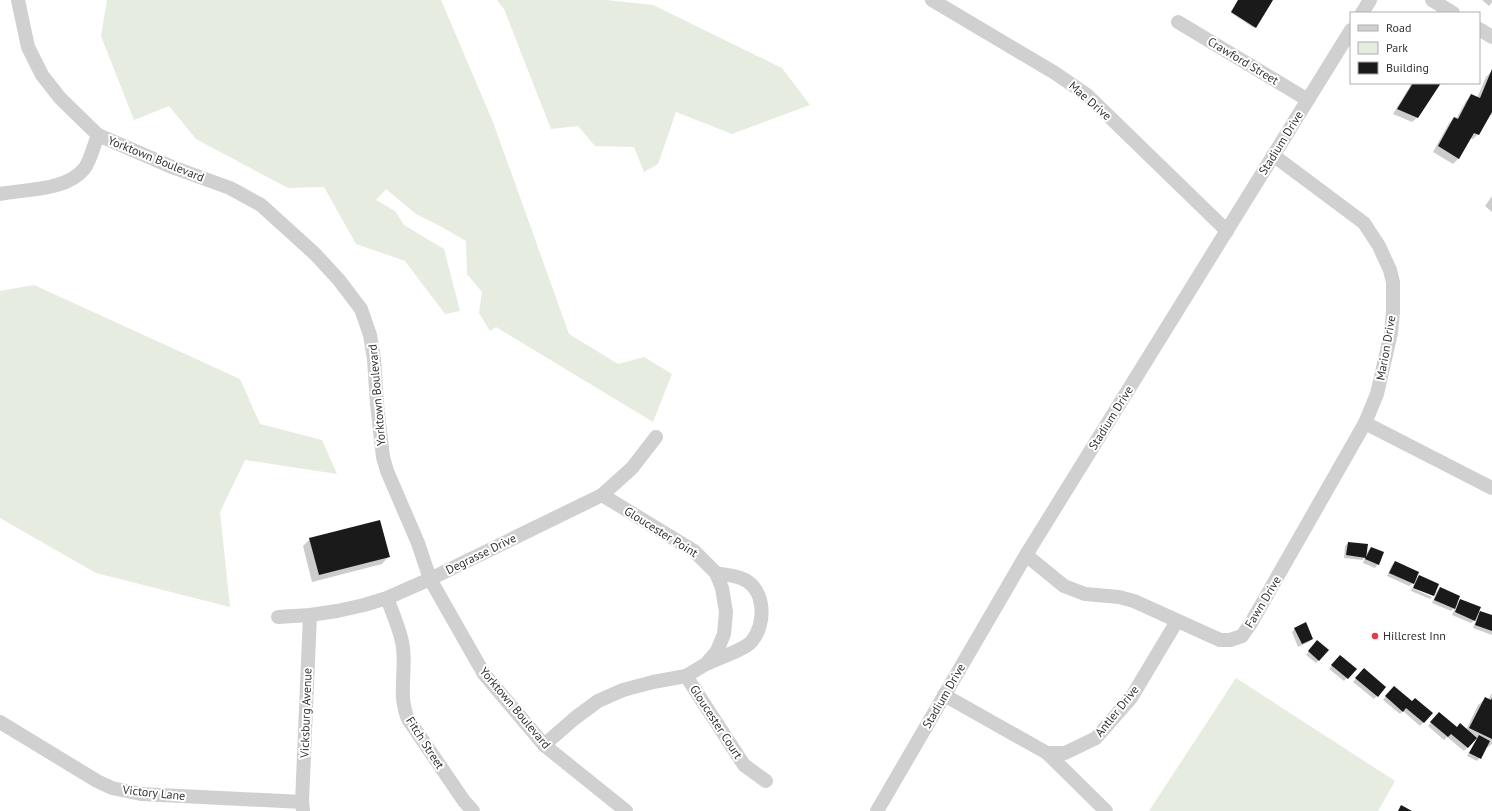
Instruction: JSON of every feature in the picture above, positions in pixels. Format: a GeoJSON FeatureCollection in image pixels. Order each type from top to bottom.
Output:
{"type":"FeatureCollection","features":[{"type":"Feature","properties":{"kind":"street","name":"Yorktown Boulevard"},"geometry":{"type":"LineString","coordinates":[[18,0],[28,47],[42,75],[60,98],[98,135],[172,167],[230,188],[261,205],[315,254],[339,280],[361,308],[370,334],[374,359],[376,404],[383,457],[387,471],[418,543],[430,579],[484,674],[544,745],[626,811]]}},
{"type":"Feature","properties":{"kind":"street","name":"Mae Drive"},"geometry":{"type":"LineString","coordinates":[[932,0],[1055,72],[1087,95],[1227,231]]}},
{"type":"Feature","properties":{"kind":"street"},"geometry":{"type":"LineString","coordinates":[[1363,12],[1370,0]]}},
{"type":"Feature","properties":{"kind":"street"},"geometry":{"type":"LineString","coordinates":[[1432,0],[1451,12]]}},
{"type":"Feature","properties":{"kind":"street","name":"Crawford Street"},"geometry":{"type":"LineString","coordinates":[[1178,22],[1308,100]]}},
{"type":"Feature","properties":{"kind":"street"},"geometry":{"type":"LineString","coordinates":[[1480,30],[1492,37]]}},
{"type":"Feature","properties":{"kind":"street","name":"Stadium Drive"},"geometry":{"type":"LineString","coordinates":[[877,811],[1026,555],[1350,32]]}},
{"type":"Feature","properties":{"kind":"street"},"geometry":{"type":"LineString","coordinates":[[0,194],[16,191],[38,190],[74,178],[85,167],[98,135]]}},
{"type":"Feature","properties":{"kind":"street","name":"Marion Drive"},"geometry":{"type":"LineString","coordinates":[[1274,155],[1364,223],[1379,246],[1390,270],[1393,312],[1391,333],[1377,394],[1365,423]]}},
{"type":"Feature","properties":{"kind":"street"},"geometry":{"type":"LineString","coordinates":[[1365,423],[1492,488]]}},
{"type":"Feature","properties":{"kind":"street","name":"Fawn Drive"},"geometry":{"type":"LineString","coordinates":[[1026,555],[1064,586],[1085,594],[1119,597],[1134,601],[1220,640],[1230,640],[1242,636],[1264,602],[1365,423]]}},
{"type":"Feature","properties":{"kind":"street","name":"Degrasse Drive"},"geometry":{"type":"LineString","coordinates":[[278,618],[310,615],[357,607],[387,598],[430,579],[602,495],[632,468],[656,437]]}},
{"type":"Feature","properties":{"kind":"street","name":"Gloucester Point"},"geometry":{"type":"LineString","coordinates":[[602,495],[694,551],[716,573],[722,588],[726,612],[724,634],[717,651],[706,664]]}},
{"type":"Feature","properties":{"kind":"street","name":"Gloucester Point"},"geometry":{"type":"LineString","coordinates":[[544,745],[575,718],[598,701],[623,690],[653,682],[686,676],[706,664],[735,652],[752,642],[761,624],[762,608],[758,596],[753,587],[745,579],[716,573]]}},
{"type":"Feature","properties":{"kind":"street","name":"Fitch Street"},"geometry":{"type":"LineString","coordinates":[[387,598],[403,646],[405,663],[402,696],[408,719],[464,801],[473,811]]}},
{"type":"Feature","properties":{"kind":"street","name":"Vicksburg Avenue"},"geometry":{"type":"LineString","coordinates":[[303,807],[310,615]]}},
{"type":"Feature","properties":{"kind":"street","name":"Antler Drive"},"geometry":{"type":"LineString","coordinates":[[1047,753],[1065,753],[1096,738],[1131,698],[1177,621]]}},
{"type":"Feature","properties":{"kind":"street","name":"Gloucester Court"},"geometry":{"type":"LineString","coordinates":[[686,676],[744,764],[766,781]]}},
{"type":"Feature","properties":{"kind":"street"},"geometry":{"type":"LineString","coordinates":[[944,695],[1047,753],[1106,811]]}},
{"type":"Feature","properties":{"kind":"street","name":"Victory Lane"},"geometry":{"type":"LineString","coordinates":[[0,722],[97,781],[112,788],[141,794],[303,807]]}},
{"type":"Feature","properties":{"kind":"green space"},"geometry":{"type":"Polygon","coordinates":[[[107,0],[441,0],[493,122],[569,334],[618,364],[644,357],[672,374],[653,422],[496,327],[490,331],[479,313],[482,292],[467,274],[466,241],[416,214],[386,189],[376,200],[395,211],[404,225],[444,249],[460,311],[445,314],[405,261],[356,244],[324,187],[288,188],[196,139],[169,106],[134,120],[101,36],[107,0]]]}},
{"type":"Feature","properties":{"kind":"green space"},"geometry":{"type":"Polygon","coordinates":[[[497,0],[606,0],[653,5],[782,68],[810,105],[732,134],[676,112],[658,164],[644,172],[634,147],[595,146],[578,126],[551,129],[504,9],[497,0]]]}},
{"type":"Feature","properties":{"kind":"green space"},"geometry":{"type":"Polygon","coordinates":[[[34,285],[240,379],[260,424],[322,440],[337,474],[245,460],[220,512],[230,607],[96,573],[0,518],[0,291],[34,285]]]}},
{"type":"Feature","properties":{"kind":"green space"},"geometry":{"type":"Polygon","coordinates":[[[1236,678],[1395,781],[1378,811],[1149,811],[1236,678]]]}},
{"type":"Feature","properties":{"kind":"building"},"geometry":{"type":"Polygon","coordinates":[[[1238,0],[1273,0],[1256,28],[1231,12],[1238,0]]]}},
{"type":"Feature","properties":{"kind":"building"},"geometry":{"type":"Polygon","coordinates":[[[1492,69],[1492,112],[1479,135],[1474,133],[1459,159],[1438,146],[1454,117],[1458,119],[1471,94],[1480,98],[1492,69]]]}},
{"type":"Feature","properties":{"kind":"building"},"geometry":{"type":"Polygon","coordinates":[[[1412,84],[1440,84],[1418,118],[1397,109],[1412,84]]]}},
{"type":"Feature","properties":{"kind":"building"},"geometry":{"type":"Polygon","coordinates":[[[380,520],[390,557],[319,575],[309,538],[380,520]]]}},
{"type":"Feature","properties":{"kind":"building"},"geometry":{"type":"Polygon","coordinates":[[[1348,542],[1368,544],[1366,558],[1346,555],[1348,542]]]}},
{"type":"Feature","properties":{"kind":"building"},"geometry":{"type":"Polygon","coordinates":[[[1371,547],[1384,552],[1379,565],[1365,559],[1371,547]]]}},
{"type":"Feature","properties":{"kind":"building"},"geometry":{"type":"Polygon","coordinates":[[[1395,561],[1419,572],[1414,584],[1389,573],[1395,561]]]}},
{"type":"Feature","properties":{"kind":"building"},"geometry":{"type":"Polygon","coordinates":[[[1419,575],[1439,584],[1434,596],[1413,588],[1419,575]]]}},
{"type":"Feature","properties":{"kind":"building"},"geometry":{"type":"Polygon","coordinates":[[[1440,587],[1460,596],[1455,609],[1434,600],[1440,587]]]}},
{"type":"Feature","properties":{"kind":"building"},"geometry":{"type":"Polygon","coordinates":[[[1460,599],[1481,607],[1475,621],[1455,612],[1460,599]]]}},
{"type":"Feature","properties":{"kind":"building"},"geometry":{"type":"Polygon","coordinates":[[[1480,611],[1492,615],[1492,631],[1475,625],[1480,611]]]}},
{"type":"Feature","properties":{"kind":"building"},"geometry":{"type":"Polygon","coordinates":[[[1306,622],[1313,639],[1302,644],[1294,628],[1306,622]]]}},
{"type":"Feature","properties":{"kind":"building"},"geometry":{"type":"Polygon","coordinates":[[[1317,640],[1329,650],[1319,661],[1308,651],[1317,640]]]}},
{"type":"Feature","properties":{"kind":"building"},"geometry":{"type":"Polygon","coordinates":[[[1340,655],[1357,669],[1348,679],[1331,665],[1340,655]]]}},
{"type":"Feature","properties":{"kind":"building"},"geometry":{"type":"Polygon","coordinates":[[[1364,668],[1386,687],[1378,697],[1355,678],[1364,668]]]}},
{"type":"Feature","properties":{"kind":"building"},"geometry":{"type":"Polygon","coordinates":[[[1394,686],[1412,701],[1415,698],[1433,713],[1424,723],[1406,708],[1403,712],[1385,696],[1394,686]]]}},
{"type":"Feature","properties":{"kind":"building"},"geometry":{"type":"Polygon","coordinates":[[[1485,697],[1491,700],[1492,698],[1492,739],[1469,728],[1485,697]]]}},
{"type":"Feature","properties":{"kind":"building"},"geometry":{"type":"Polygon","coordinates":[[[1439,712],[1457,727],[1460,723],[1477,738],[1468,748],[1451,734],[1448,737],[1430,722],[1439,712]]]}},
{"type":"Feature","properties":{"kind":"building"},"geometry":{"type":"Polygon","coordinates":[[[1479,735],[1490,741],[1481,759],[1469,753],[1479,735]]]}},
{"type":"Feature","properties":{"kind":"building"},"geometry":{"type":"Polygon","coordinates":[[[1401,805],[1412,811],[1398,811],[1401,805]]]}},
{"type":"Feature","properties":{"kind":"place","name":"Hillcrest Inn"},"geometry":{"type":"Point","coordinates":[1375,636]}}]}
